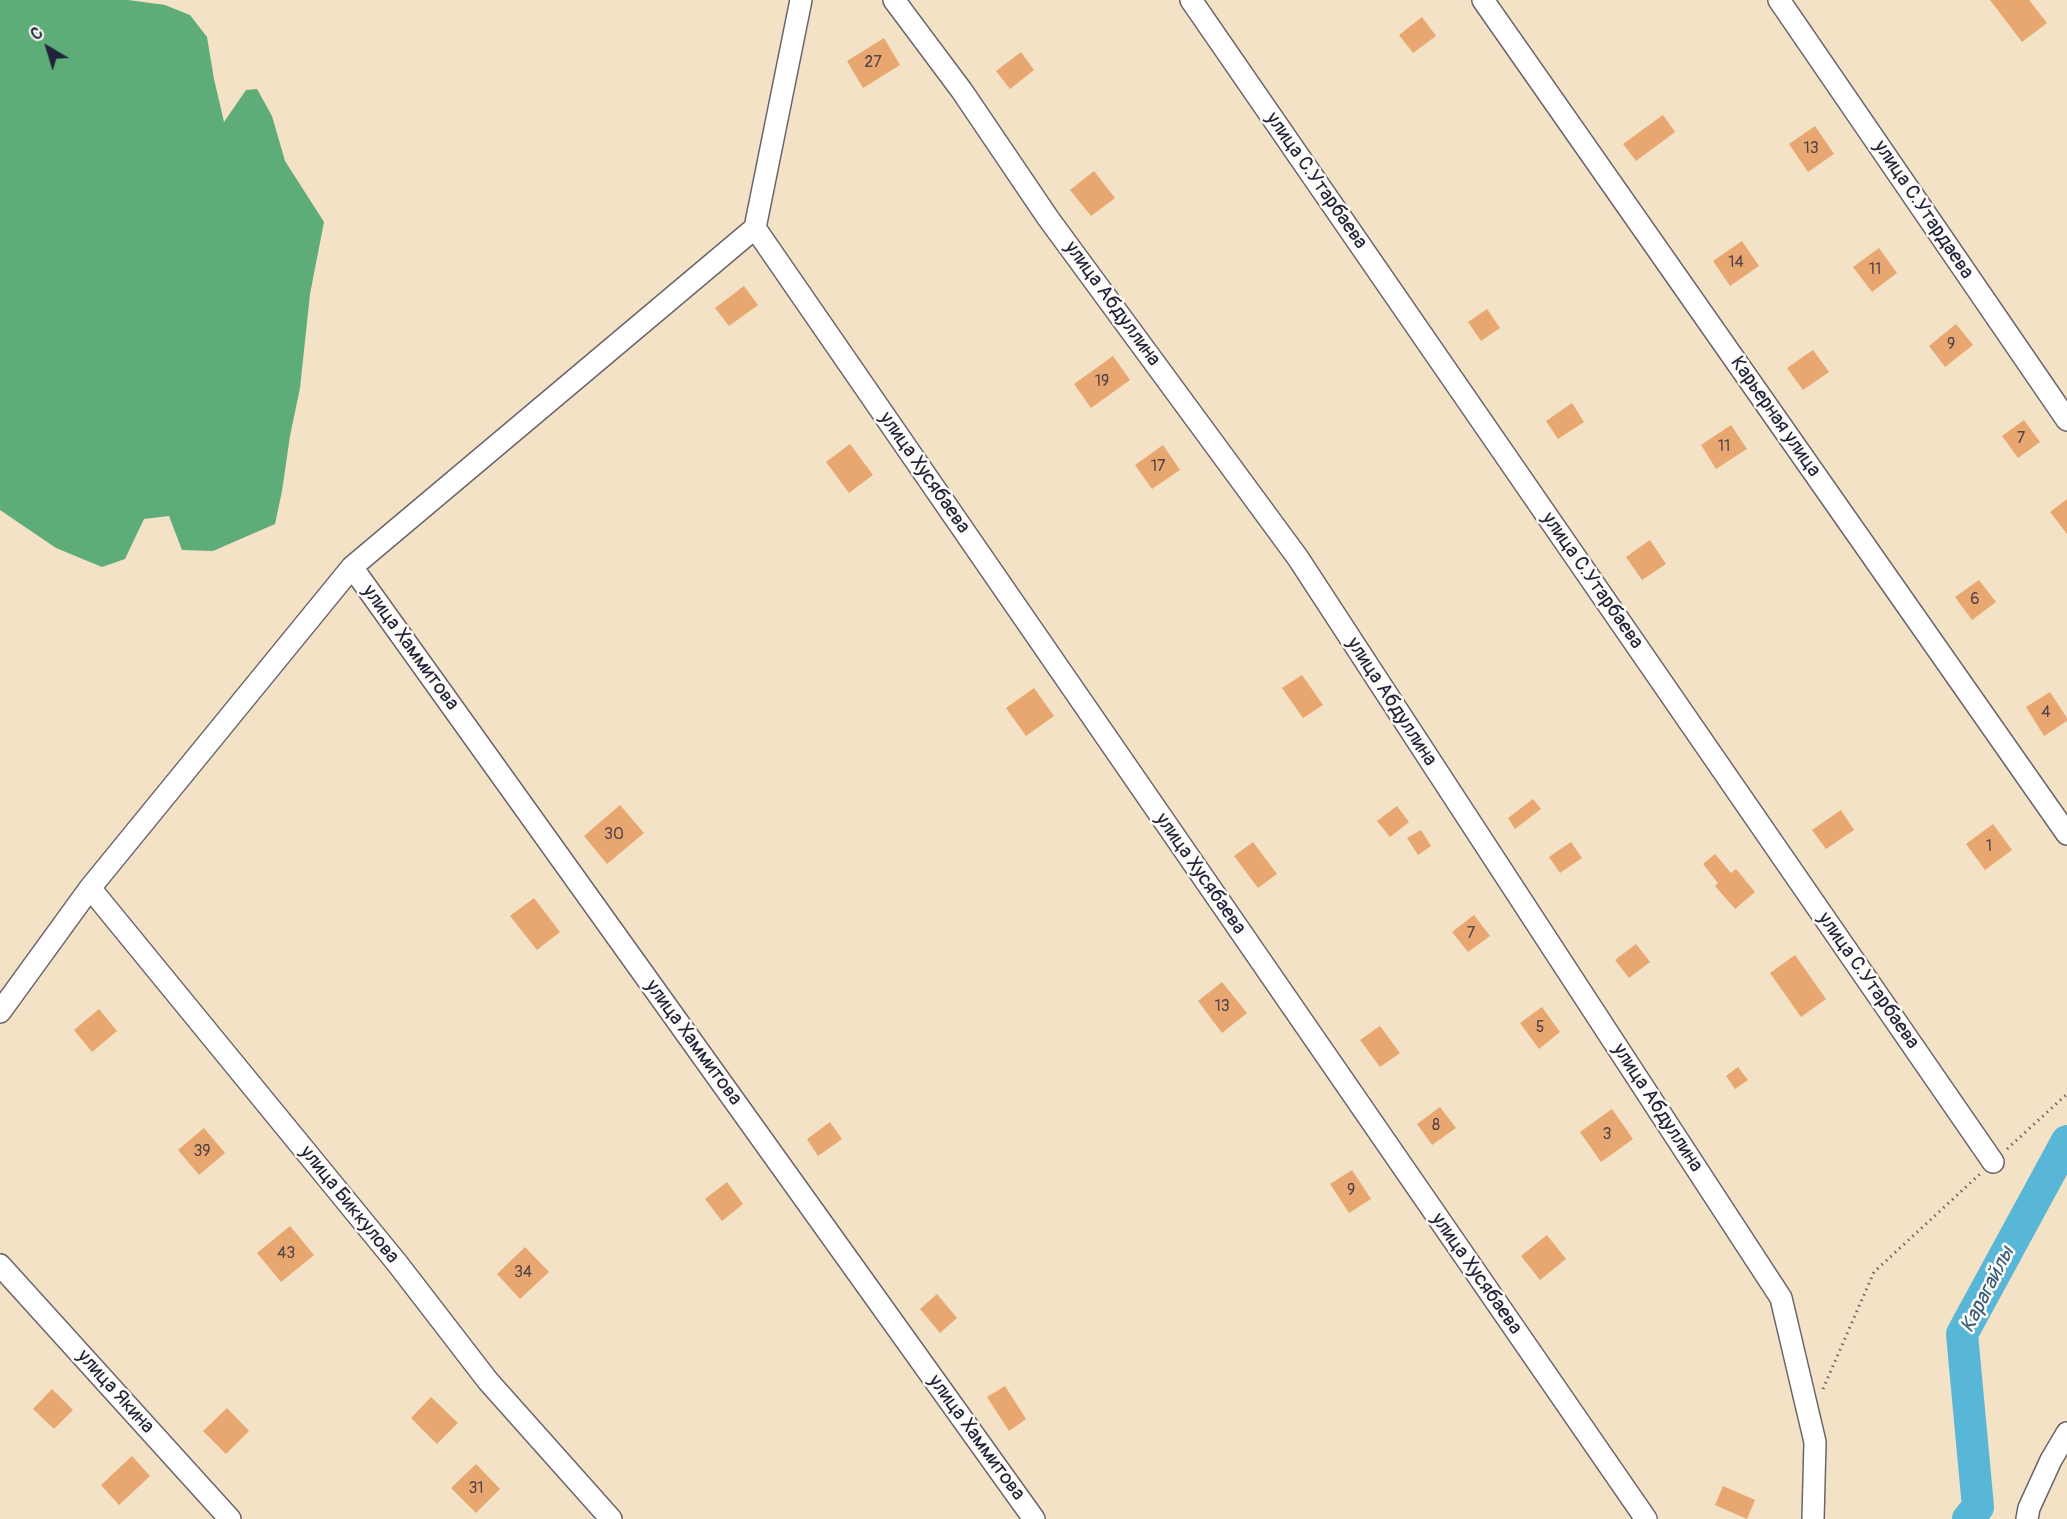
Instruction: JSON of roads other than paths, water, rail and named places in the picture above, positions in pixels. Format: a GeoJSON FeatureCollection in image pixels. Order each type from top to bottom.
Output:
{"type":"FeatureCollection","features":[{"type":"Feature","properties":{"kind":"street"},"geometry":{"type":"LineString","coordinates":[[0,1012],[90,888],[352,567],[755,228],[801,0]]}},
{"type":"Feature","properties":{"kind":"street","name":"улица Абдуллина"},"geometry":{"type":"LineString","coordinates":[[894,0],[962,91],[1048,218],[1298,558],[1781,1298],[1815,1442],[1813,1519]]}},
{"type":"Feature","properties":{"kind":"street","name":"улица С.Утарбаева"},"geometry":{"type":"LineString","coordinates":[[1191,0],[1993,1162]]}},
{"type":"Feature","properties":{"kind":"street","name":"Карьерная улица"},"geometry":{"type":"LineString","coordinates":[[1483,0],[2067,834]]}},
{"type":"Feature","properties":{"kind":"street","name":"улица С.Утардаева"},"geometry":{"type":"LineString","coordinates":[[1779,0],[2067,420]]}},
{"type":"Feature","properties":{"kind":"street","name":"улица Хусябаева"},"geometry":{"type":"LineString","coordinates":[[755,228],[1646,1519]]}},
{"type":"Feature","properties":{"kind":"street","name":"улица Хаммитова"},"geometry":{"type":"LineString","coordinates":[[352,567],[1034,1519]]}},
{"type":"Feature","properties":{"kind":"street","name":"улица Биккулова"},"geometry":{"type":"LineString","coordinates":[[90,888],[397,1263],[488,1381],[611,1519]]}},
{"type":"Feature","properties":{"kind":"street","name":"улица Якина"},"geometry":{"type":"LineString","coordinates":[[0,1265],[230,1519]]}},
{"type":"Feature","properties":{"kind":"street"},"geometry":{"type":"LineString","coordinates":[[2026,1519],[2051,1460],[2067,1433]]}},
{"type":"Feature","properties":{"kind":"waterway","name":"Карагайлы"},"geometry":{"type":"LineString","coordinates":[[1968,1519],[1978,1507],[1962,1334],[2067,1141]]}}]}
